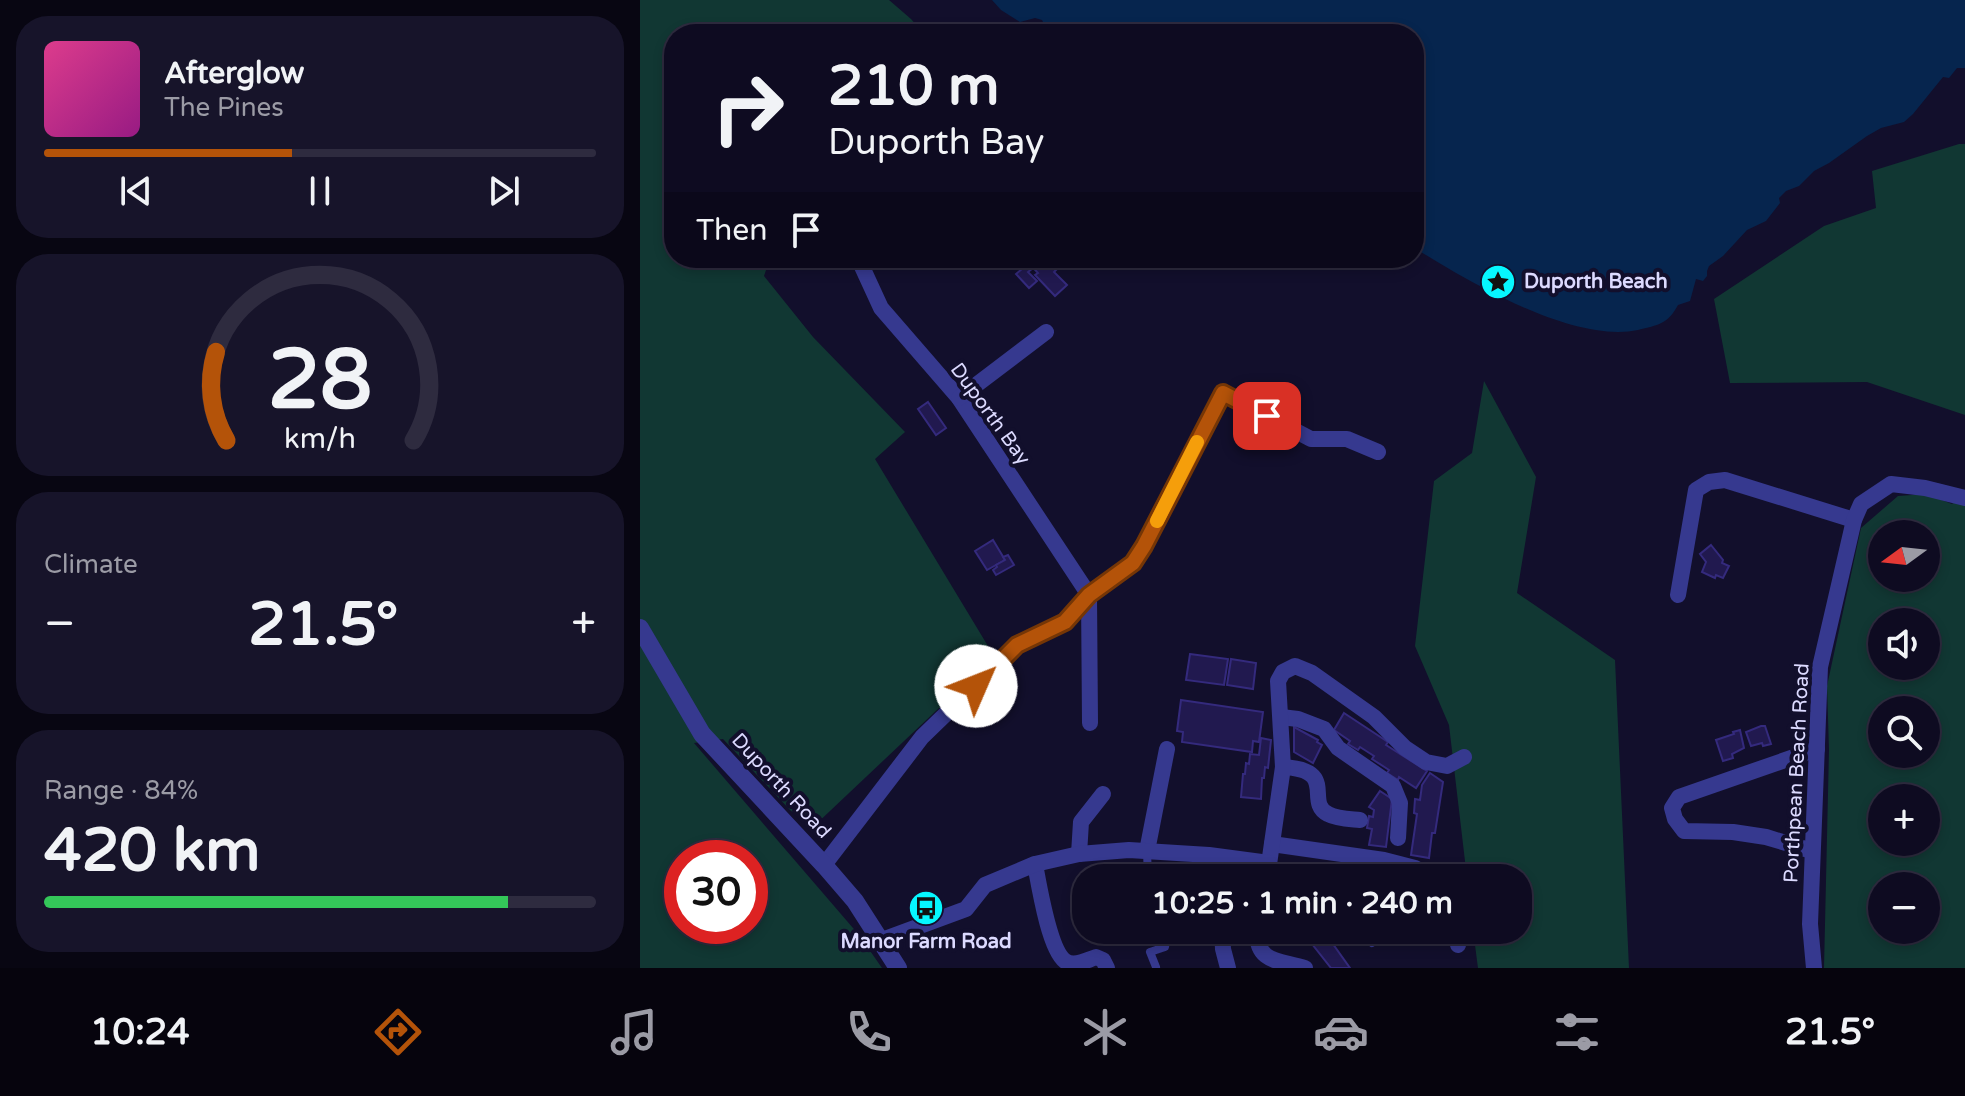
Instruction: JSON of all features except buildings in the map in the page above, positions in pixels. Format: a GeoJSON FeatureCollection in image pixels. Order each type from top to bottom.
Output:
{"type":"FeatureCollection","features":[{"type":"Feature","properties":{"kind":"street","name":"Duporth Bay"},"geometry":{"type":"LineString","coordinates":[[863,268],[881,308],[959,398],[1089,595]]}},
{"type":"Feature","properties":{"kind":"street"},"geometry":{"type":"LineString","coordinates":[[959,398],[1046,332]]}},
{"type":"Feature","properties":{"kind":"street"},"geometry":{"type":"LineString","coordinates":[[824,865],[922,737],[1017,645],[1065,622],[1089,595],[1133,563],[1223,393],[1311,439],[1347,439],[1378,452]]}},
{"type":"Feature","properties":{"kind":"street"},"geometry":{"type":"LineString","coordinates":[[1678,595],[1696,490],[1709,482],[1725,480],[1854,520]]}},
{"type":"Feature","properties":{"kind":"street","name":"Porthpean Beach Road"},"geometry":{"type":"LineString","coordinates":[[1814,968],[1810,924],[1820,667],[1854,520],[1861,504],[1891,484],[1965,498]]}},
{"type":"Feature","properties":{"kind":"street"},"geometry":{"type":"LineString","coordinates":[[1089,595],[1090,723]]}},
{"type":"Feature","properties":{"kind":"street","name":"Duporth Road"},"geometry":{"type":"LineString","coordinates":[[640,628],[702,734],[855,901],[898,968]]}},
{"type":"Feature","properties":{"kind":"street"},"geometry":{"type":"LineString","coordinates":[[1269,864],[1283,767],[1278,681],[1283,672],[1295,666],[1312,673],[1374,717],[1405,748],[1426,762],[1447,766],[1464,757]]}},
{"type":"Feature","properties":{"kind":"street"},"geometry":{"type":"LineString","coordinates":[[1281,717],[1298,719],[1324,729],[1338,748],[1393,786],[1400,803],[1398,838]]}},
{"type":"Feature","properties":{"kind":"street"},"geometry":{"type":"LineString","coordinates":[[1147,851],[1167,749]]}},
{"type":"Feature","properties":{"kind":"street"},"geometry":{"type":"LineString","coordinates":[[1812,851],[1766,837],[1733,832],[1684,831],[1675,819],[1672,808],[1679,797],[1817,749]]}},
{"type":"Feature","properties":{"kind":"street"},"geometry":{"type":"LineString","coordinates":[[1283,767],[1311,773],[1319,785],[1319,806],[1325,813],[1360,820]]}},
{"type":"Feature","properties":{"kind":"street"},"geometry":{"type":"LineString","coordinates":[[1079,854],[1081,822],[1103,794]]}},
{"type":"Feature","properties":{"kind":"street"},"geometry":{"type":"LineString","coordinates":[[1272,844],[1396,864]]}},
{"type":"Feature","properties":{"kind":"street"},"geometry":{"type":"LineString","coordinates":[[882,940],[966,909],[985,885],[1035,864],[1079,854],[1147,851],[1209,855],[1249,864]]}},
{"type":"Feature","properties":{"kind":"street"},"geometry":{"type":"LineString","coordinates":[[1235,864],[1236,859]]}},
{"type":"Feature","properties":{"kind":"street"},"geometry":{"type":"LineString","coordinates":[[1035,864],[1045,915],[1063,965],[1096,957],[1103,960],[1107,968]]}},
{"type":"Feature","properties":{"kind":"street"},"geometry":{"type":"LineString","coordinates":[[1223,944],[1228,968]]}},
{"type":"Feature","properties":{"kind":"street"},"geometry":{"type":"LineString","coordinates":[[1258,944],[1266,957],[1273,961],[1305,968]]}},
{"type":"Feature","properties":{"kind":"lane"},"geometry":{"type":"LineString","coordinates":[[1147,851],[1147,864]]}},
{"type":"Feature","properties":{"kind":"lane"},"geometry":{"type":"LineString","coordinates":[[1347,864],[1348,854]]}},
{"type":"Feature","properties":{"kind":"lane"},"geometry":{"type":"LineString","coordinates":[[1156,967],[1150,952],[1165,947],[1166,944]]}},
{"type":"Feature","properties":{"kind":"green space"},"geometry":{"type":"Polygon","coordinates":[[[640,0],[889,0],[915,24],[664,24],[664,268],[767,268],[764,276],[813,337],[905,432],[875,459],[994,656],[812,828],[790,810],[723,739],[694,743],[859,935],[882,968],[640,968],[640,0]]]}},
{"type":"Feature","properties":{"kind":"green space"},"geometry":{"type":"Polygon","coordinates":[[[1965,144],[1965,415],[1867,382],[1730,383],[1714,299],[1824,226],[1876,208],[1872,171],[1965,144]]]}},
{"type":"Feature","properties":{"kind":"green space"},"geometry":{"type":"Polygon","coordinates":[[[1484,381],[1536,477],[1517,593],[1615,660],[1629,968],[1478,968],[1475,944],[1532,944],[1532,864],[1465,864],[1449,725],[1415,646],[1434,481],[1472,453],[1484,381]]]}},
{"type":"Feature","properties":{"kind":"green space"},"geometry":{"type":"Polygon","coordinates":[[[1926,494],[1952,504],[1956,501],[1965,503],[1965,968],[1824,968],[1829,750],[1827,686],[1861,528],[1868,522],[1868,592],[1940,592],[1940,520],[1870,520],[1898,496],[1926,494]]]}},
{"type":"Feature","properties":{"kind":"water"},"geometry":{"type":"Polygon","coordinates":[[[992,0],[1965,0],[1965,68],[1957,68],[1949,78],[1943,77],[1904,122],[1881,128],[1867,136],[1814,171],[1799,186],[1786,191],[1766,221],[1747,230],[1709,266],[1703,281],[1696,279],[1690,301],[1678,305],[1666,320],[1638,330],[1616,332],[1591,329],[1539,314],[1466,279],[1424,254],[1424,24],[1044,24],[1035,18],[1020,22],[992,0]]]}},
{"type":"Feature","properties":{"kind":"slow traffic"},"geometry":{"type":"LineString","coordinates":[[1157,521],[1197,442]]}},
{"type":"Feature","properties":{"kind":"place","name":"Duporth Beach"},"geometry":{"type":"Point","coordinates":[1498,282]}},
{"type":"Feature","properties":{"kind":"place","name":"Manor Farm Road"},"geometry":{"type":"Point","coordinates":[926,908]}},
{"type":"Feature","properties":{"kind":"route"},"geometry":{"type":"LineString","coordinates":[[976,686],[1017,645],[1065,622],[1089,595],[1133,563],[1223,393],[1267,416]]}}]}
